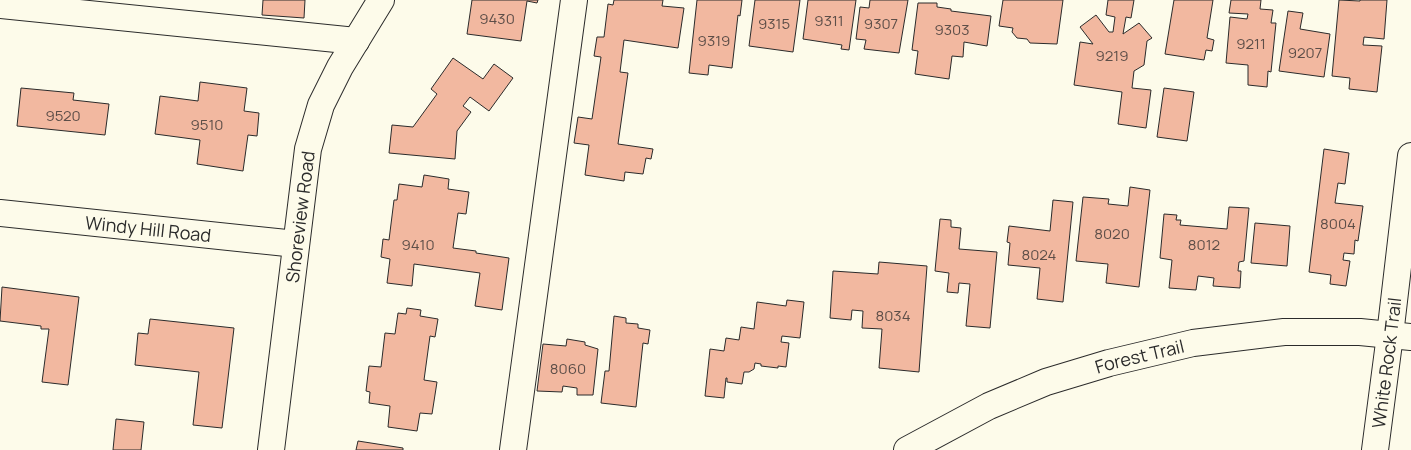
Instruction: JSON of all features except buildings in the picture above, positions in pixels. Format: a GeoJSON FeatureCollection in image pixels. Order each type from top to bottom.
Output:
{"type":"FeatureCollection","features":[{"type":"Feature","properties":{"kind":"street","name":"Shoreview Road"},"geometry":{"type":"LineString","coordinates":[[271,450],[308,149],[321,105],[340,67],[381,0]]}},
{"type":"Feature","properties":{"kind":"street"},"geometry":{"type":"LineString","coordinates":[[513,450],[574,0]]}},
{"type":"Feature","properties":{"kind":"street"},"geometry":{"type":"LineString","coordinates":[[0,5],[356,41]]}},
{"type":"Feature","properties":{"kind":"street","name":"White Rock Trail"},"geometry":{"type":"LineString","coordinates":[[1375,450],[1401,336],[1411,156]]}},
{"type":"Feature","properties":{"kind":"street","name":"Windy Hill Road"},"geometry":{"type":"LineString","coordinates":[[0,213],[296,244]]}},
{"type":"Feature","properties":{"kind":"street","name":"Forest Trail"},"geometry":{"type":"LineString","coordinates":[[908,450],[989,406],[1046,382],[1109,363],[1193,343],[1284,332],[1360,332],[1401,336]]}}]}
